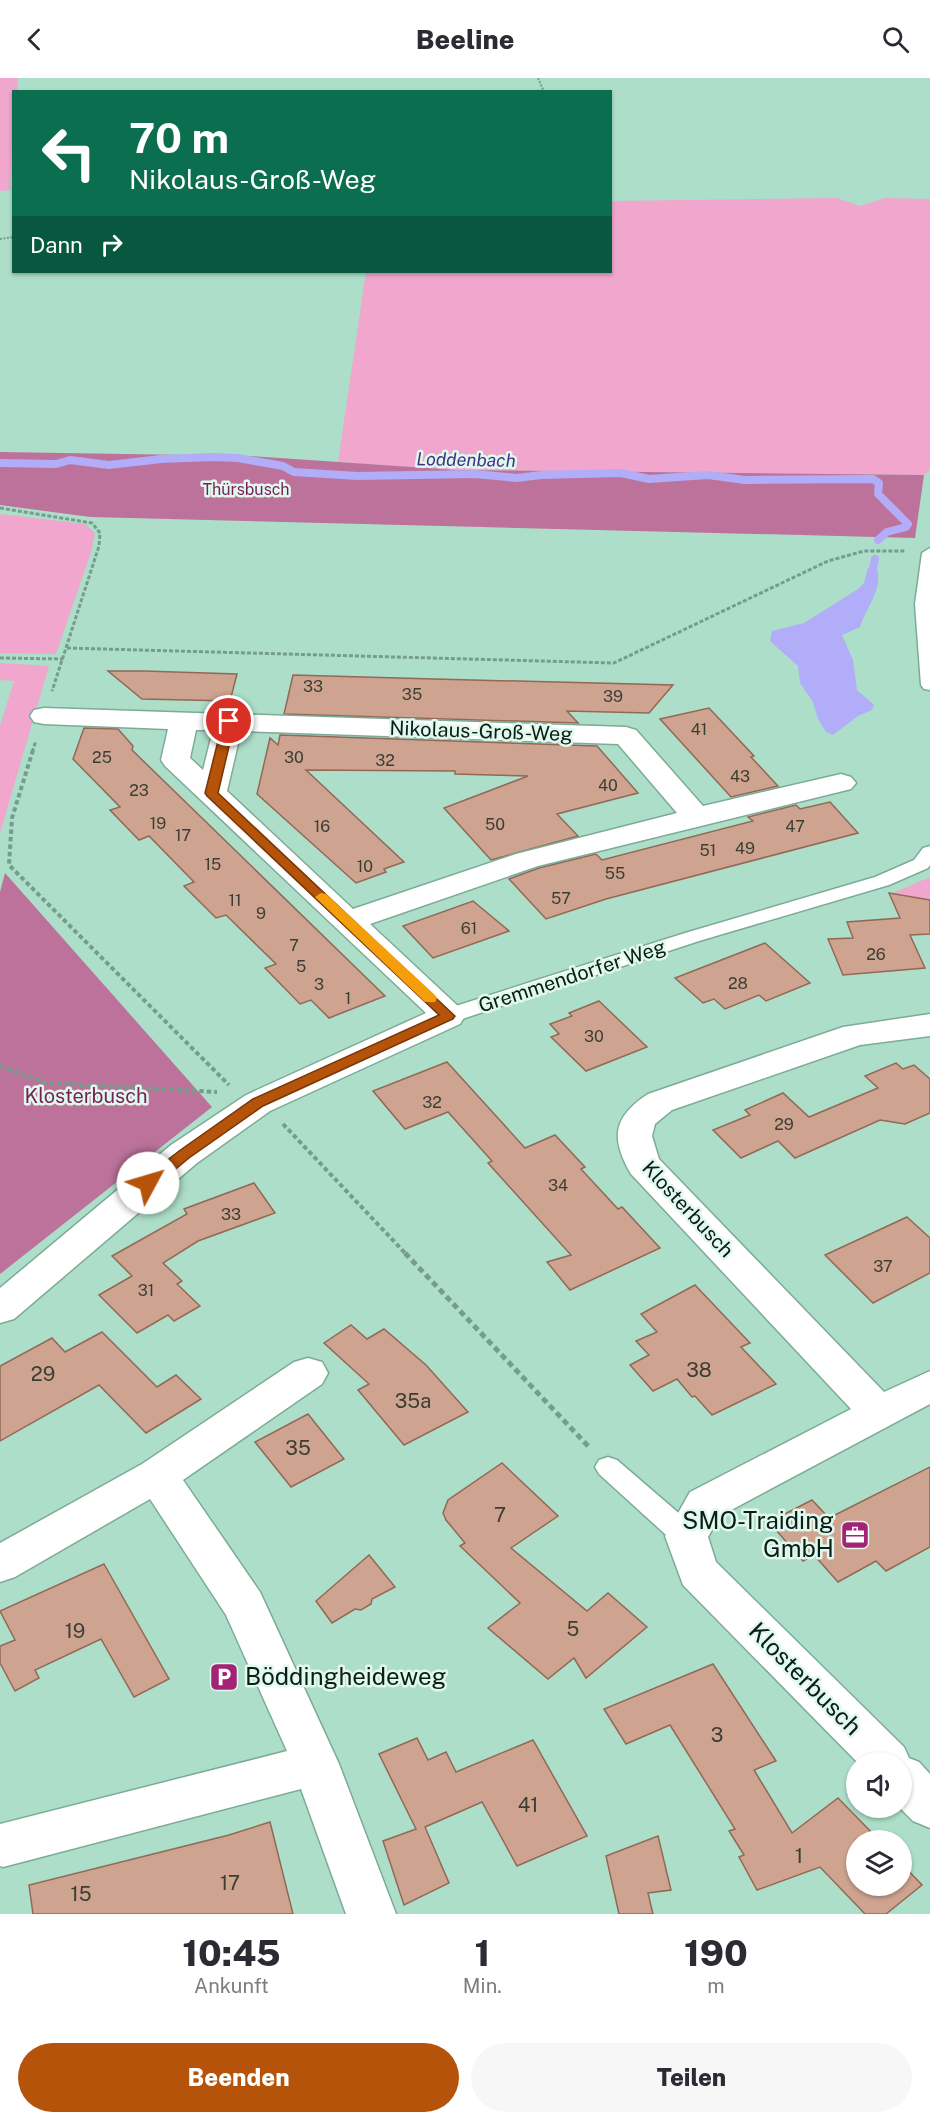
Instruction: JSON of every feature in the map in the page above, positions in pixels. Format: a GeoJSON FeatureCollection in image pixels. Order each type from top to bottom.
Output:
{"type":"FeatureCollection","features":[{"type":"Feature","properties":{"kind":"street","name":"Nikolaus-Groß-Weg"},"geometry":{"type":"LineString","coordinates":[[44,716],[626,736],[696,817]]}},
{"type":"Feature","properties":{"kind":"street"},"geometry":{"type":"LineString","coordinates":[[184,720],[175,760],[448,1016]]}},
{"type":"Feature","properties":{"kind":"street"},"geometry":{"type":"LineString","coordinates":[[212,793],[229,721]]}},
{"type":"Feature","properties":{"kind":"street"},"geometry":{"type":"LineString","coordinates":[[348,921],[527,860],[841,783]]}},
{"type":"Feature","properties":{"kind":"street","name":"Gremmendorfer Weg"},"geometry":{"type":"LineString","coordinates":[[0,1309],[247,1098],[448,1016]]}},
{"type":"Feature","properties":{"kind":"street","name":"Klosterbusch"},"geometry":{"type":"LineString","coordinates":[[878,1411],[644,1165],[634,1146],[634,1127],[642,1113],[660,1102],[834,1042],[855,1035],[930,1026]]}},
{"type":"Feature","properties":{"kind":"street"},"geometry":{"type":"LineString","coordinates":[[0,1564],[70,1522],[157,1476],[308,1373]]}},
{"type":"Feature","properties":{"kind":"street"},"geometry":{"type":"LineString","coordinates":[[686,1536],[705,1503],[878,1411],[930,1386]]}},
{"type":"Feature","properties":{"kind":"street"},"geometry":{"type":"LineString","coordinates":[[157,1476],[244,1605],[316,1764],[371,1914]]}},
{"type":"Feature","properties":{"kind":"street","name":"Klosterbusch"},"geometry":{"type":"LineString","coordinates":[[686,1536],[698,1572],[877,1752]]}},
{"type":"Feature","properties":{"kind":"street"},"geometry":{"type":"LineString","coordinates":[[3,1845],[316,1764]]}},
{"type":"Feature","properties":{"kind":"street"},"geometry":{"type":"LineString","coordinates":[[912,1787],[930,1806]]}},
{"type":"Feature","properties":{"kind":"lane"},"geometry":{"type":"LineString","coordinates":[[930,552],[923,604],[930,685]]}},
{"type":"Feature","properties":{"kind":"lane","name":"Gremmendorfer Weg"},"geometry":{"type":"LineString","coordinates":[[448,1016],[692,937],[882,881],[921,864],[930,852]]}},
{"type":"Feature","properties":{"kind":"lane"},"geometry":{"type":"LineString","coordinates":[[608,1467],[686,1536]]}},
{"type":"Feature","properties":{"kind":"path"},"geometry":{"type":"LineString","coordinates":[[0,508],[92,523],[100,533],[99,546],[19,793],[7,847],[9,865],[247,1098],[269,1110],[608,1467]]}},
{"type":"Feature","properties":{"kind":"path"},"geometry":{"type":"LineString","coordinates":[[67,648],[614,663],[828,561],[864,551],[910,551]]}},
{"type":"Feature","properties":{"kind":"path"},"geometry":{"type":"LineString","coordinates":[[0,658],[63,659]]}},
{"type":"Feature","properties":{"kind":"path"},"geometry":{"type":"LineString","coordinates":[[0,1066],[46,1083],[247,1098]]}},
{"type":"Feature","properties":{"kind":"shaded area"},"geometry":{"type":"Polygon","coordinates":[[[0,78],[18,78],[17,90],[12,90],[10,190],[0,191],[0,78]]]}},
{"type":"Feature","properties":{"kind":"shaded area"},"geometry":{"type":"Polygon","coordinates":[[[837,198],[860,206],[885,198],[930,199],[930,470],[924,475],[456,470],[338,462],[366,273],[612,273],[612,201],[837,198]]]}},
{"type":"Feature","properties":{"kind":"shaded area"},"geometry":{"type":"Polygon","coordinates":[[[0,514],[85,524],[95,533],[91,552],[56,654],[0,653],[0,514]]]}},
{"type":"Feature","properties":{"kind":"shaded area"},"geometry":{"type":"Polygon","coordinates":[[[868,568],[877,569],[876,591],[860,627],[842,635],[853,660],[857,690],[874,705],[872,710],[858,716],[833,735],[826,732],[818,719],[813,702],[800,683],[798,666],[770,641],[772,631],[804,623],[858,589],[864,583],[868,568]]]}},
{"type":"Feature","properties":{"kind":"shaded area"},"geometry":{"type":"Polygon","coordinates":[[[0,663],[49,666],[0,833],[0,726],[14,681],[0,680],[0,663]]]}},
{"type":"Feature","properties":{"kind":"shaded area"},"geometry":{"type":"Polygon","coordinates":[[[930,877],[930,900],[891,894],[930,877]]]}},
{"type":"Feature","properties":{"kind":"green space","name":"Thürsbusch"},"geometry":{"type":"Polygon","coordinates":[[[0,452],[250,456],[456,470],[924,475],[915,538],[90,517],[0,505],[0,452]]]}},
{"type":"Feature","properties":{"kind":"green space","name":"Klosterbusch"},"geometry":{"type":"Polygon","coordinates":[[[5,873],[212,1107],[0,1274],[0,892],[5,873]]]}},
{"type":"Feature","properties":{"kind":"building"},"geometry":{"type":"Polygon","coordinates":[[[108,671],[237,674],[230,701],[142,699],[108,671]]]}},
{"type":"Feature","properties":{"kind":"building"},"geometry":{"type":"Polygon","coordinates":[[[293,675],[673,685],[649,713],[567,711],[578,723],[284,714],[293,675]]]}},
{"type":"Feature","properties":{"kind":"building"},"geometry":{"type":"Polygon","coordinates":[[[709,708],[754,756],[751,757],[778,786],[731,797],[660,719],[709,708]]]}},
{"type":"Feature","properties":{"kind":"building"},"geometry":{"type":"Polygon","coordinates":[[[84,728],[118,729],[133,746],[132,750],[385,996],[329,1018],[311,1000],[300,1004],[265,968],[276,964],[226,915],[216,918],[184,886],[194,882],[149,836],[139,840],[110,810],[120,807],[73,759],[84,728]]]}},
{"type":"Feature","properties":{"kind":"building"},"geometry":{"type":"Polygon","coordinates":[[[280,735],[597,746],[638,793],[557,814],[578,836],[491,860],[444,808],[528,776],[455,774],[455,771],[306,770],[404,862],[384,869],[386,872],[356,883],[257,794],[270,738],[278,745],[280,735]]]}},
{"type":"Feature","properties":{"kind":"building"},"geometry":{"type":"Polygon","coordinates":[[[830,802],[858,833],[606,899],[546,919],[509,879],[539,868],[596,854],[602,860],[753,821],[748,817],[796,805],[800,809],[830,802]]]}},
{"type":"Feature","properties":{"kind":"building"},"geometry":{"type":"Polygon","coordinates":[[[889,893],[930,900],[930,934],[910,935],[925,968],[843,975],[828,939],[853,938],[847,922],[900,918],[889,893]]]}},
{"type":"Feature","properties":{"kind":"building"},"geometry":{"type":"Polygon","coordinates":[[[473,901],[509,931],[433,958],[403,926],[473,901]]]}},
{"type":"Feature","properties":{"kind":"building"},"geometry":{"type":"Polygon","coordinates":[[[765,943],[810,983],[766,1001],[759,995],[725,1009],[714,999],[703,1003],[675,978],[765,943]]]}},
{"type":"Feature","properties":{"kind":"building"},"geometry":{"type":"Polygon","coordinates":[[[599,1001],[647,1047],[586,1071],[551,1037],[559,1034],[550,1024],[572,1016],[569,1013],[599,1001]]]}},
{"type":"Feature","properties":{"kind":"building"},"geometry":{"type":"Polygon","coordinates":[[[447,1062],[525,1148],[555,1135],[585,1167],[581,1169],[618,1209],[622,1207],[660,1248],[570,1290],[547,1262],[571,1255],[488,1163],[492,1161],[448,1112],[405,1129],[373,1091],[447,1062]]]}},
{"type":"Feature","properties":{"kind":"building"},"geometry":{"type":"Polygon","coordinates":[[[896,1063],[903,1069],[914,1065],[930,1079],[930,1113],[905,1124],[880,1120],[795,1158],[778,1141],[741,1158],[713,1130],[750,1115],[745,1110],[783,1093],[809,1117],[878,1088],[865,1076],[896,1063]]]}},
{"type":"Feature","properties":{"kind":"building"},"geometry":{"type":"Polygon","coordinates":[[[254,1183],[275,1213],[198,1241],[163,1263],[182,1281],[177,1284],[200,1306],[174,1321],[168,1315],[137,1333],[99,1295],[132,1276],[112,1256],[187,1214],[184,1209],[254,1183]]]}},
{"type":"Feature","properties":{"kind":"building"},"geometry":{"type":"Polygon","coordinates":[[[907,1217],[930,1238],[930,1273],[873,1303],[825,1255],[907,1217]]]}},
{"type":"Feature","properties":{"kind":"building"},"geometry":{"type":"Polygon","coordinates":[[[695,1285],[750,1343],[741,1347],[776,1384],[712,1415],[677,1379],[653,1391],[630,1365],[649,1355],[636,1341],[657,1332],[641,1314],[695,1285]]]}},
{"type":"Feature","properties":{"kind":"building"},"geometry":{"type":"Polygon","coordinates":[[[351,1325],[367,1339],[384,1329],[426,1365],[468,1412],[404,1445],[358,1390],[369,1384],[324,1343],[351,1325]]]}},
{"type":"Feature","properties":{"kind":"building"},"geometry":{"type":"Polygon","coordinates":[[[102,1332],[157,1387],[176,1375],[201,1399],[146,1433],[99,1385],[0,1441],[0,1366],[52,1338],[65,1352],[102,1332]]]}},
{"type":"Feature","properties":{"kind":"building"},"geometry":{"type":"Polygon","coordinates":[[[308,1414],[344,1459],[291,1487],[255,1442],[308,1414]]]}},
{"type":"Feature","properties":{"kind":"building"},"geometry":{"type":"Polygon","coordinates":[[[502,1463],[558,1516],[511,1548],[587,1611],[608,1593],[647,1627],[586,1678],[574,1658],[548,1679],[488,1628],[520,1603],[460,1546],[465,1543],[443,1513],[448,1500],[502,1463]]]}},
{"type":"Feature","properties":{"kind":"building","name":"SMO-Traiding GmbH"},"geometry":{"type":"Polygon","coordinates":[[[930,1467],[930,1547],[886,1571],[876,1561],[838,1582],[814,1555],[803,1561],[769,1522],[812,1500],[829,1518],[930,1467]]]}},
{"type":"Feature","properties":{"kind":"building"},"geometry":{"type":"Polygon","coordinates":[[[369,1555],[395,1587],[372,1599],[371,1604],[361,1610],[355,1609],[332,1623],[316,1601],[369,1555]]]}},
{"type":"Feature","properties":{"kind":"building"},"geometry":{"type":"Polygon","coordinates":[[[104,1564],[169,1679],[134,1697],[101,1639],[35,1670],[39,1678],[15,1691],[0,1663],[0,1646],[15,1640],[0,1611],[104,1564]]]}},
{"type":"Feature","properties":{"kind":"building"},"geometry":{"type":"Polygon","coordinates":[[[713,1664],[776,1761],[754,1770],[792,1833],[838,1798],[846,1806],[846,1818],[858,1818],[869,1830],[846,1830],[846,1894],[820,1867],[757,1890],[739,1857],[744,1855],[729,1831],[735,1829],[670,1725],[626,1744],[604,1709],[713,1664]]]}},
{"type":"Feature","properties":{"kind":"building"},"geometry":{"type":"Polygon","coordinates":[[[417,1738],[428,1760],[446,1752],[456,1772],[533,1740],[587,1836],[517,1866],[482,1802],[425,1827],[449,1883],[404,1905],[383,1841],[416,1829],[379,1754],[417,1738]]]}},
{"type":"Feature","properties":{"kind":"building"},"geometry":{"type":"Polygon","coordinates":[[[270,1822],[293,1914],[33,1914],[29,1885],[229,1835],[270,1822]]]}},
{"type":"Feature","properties":{"kind":"building"},"geometry":{"type":"Polygon","coordinates":[[[658,1836],[671,1890],[648,1893],[653,1914],[619,1914],[606,1856],[658,1836]]]}},
{"type":"Feature","properties":{"kind":"building"},"geometry":{"type":"Polygon","coordinates":[[[912,1874],[922,1885],[912,1893],[912,1874]]]}},
{"type":"Feature","properties":{"kind":"building"},"geometry":{"type":"Polygon","coordinates":[[[848,1896],[908,1896],[886,1914],[865,1914],[848,1896]]]}},
{"type":"Feature","properties":{"kind":"waterway","name":"Loddenbach"},"geometry":{"type":"LineString","coordinates":[[0,463],[56,464],[70,460],[109,465],[161,459],[213,457],[238,458],[283,466],[294,472],[357,476],[475,474],[517,478],[541,475],[621,473],[649,479],[708,475],[745,480],[873,479],[879,483],[878,494],[908,524],[906,527],[887,532],[878,540]]}},
{"type":"Feature","properties":{"kind":"waterway"},"geometry":{"type":"LineString","coordinates":[[873,568],[875,559]]}},
{"type":"Feature","properties":{"kind":"slow traffic"},"geometry":{"type":"LineString","coordinates":[[321,897],[430,998]]}},
{"type":"Feature","properties":{"kind":"place","name":"SMO-Traiding GmbH"},"geometry":{"type":"Point","coordinates":[855,1535]}},
{"type":"Feature","properties":{"kind":"place","name":"Böddingheideweg"},"geometry":{"type":"Point","coordinates":[224,1677]}},
{"type":"Feature","properties":{"kind":"route"},"geometry":{"type":"LineString","coordinates":[[148,1183],[184,1154],[258,1103],[448,1016],[212,793],[229,721]]}}]}
